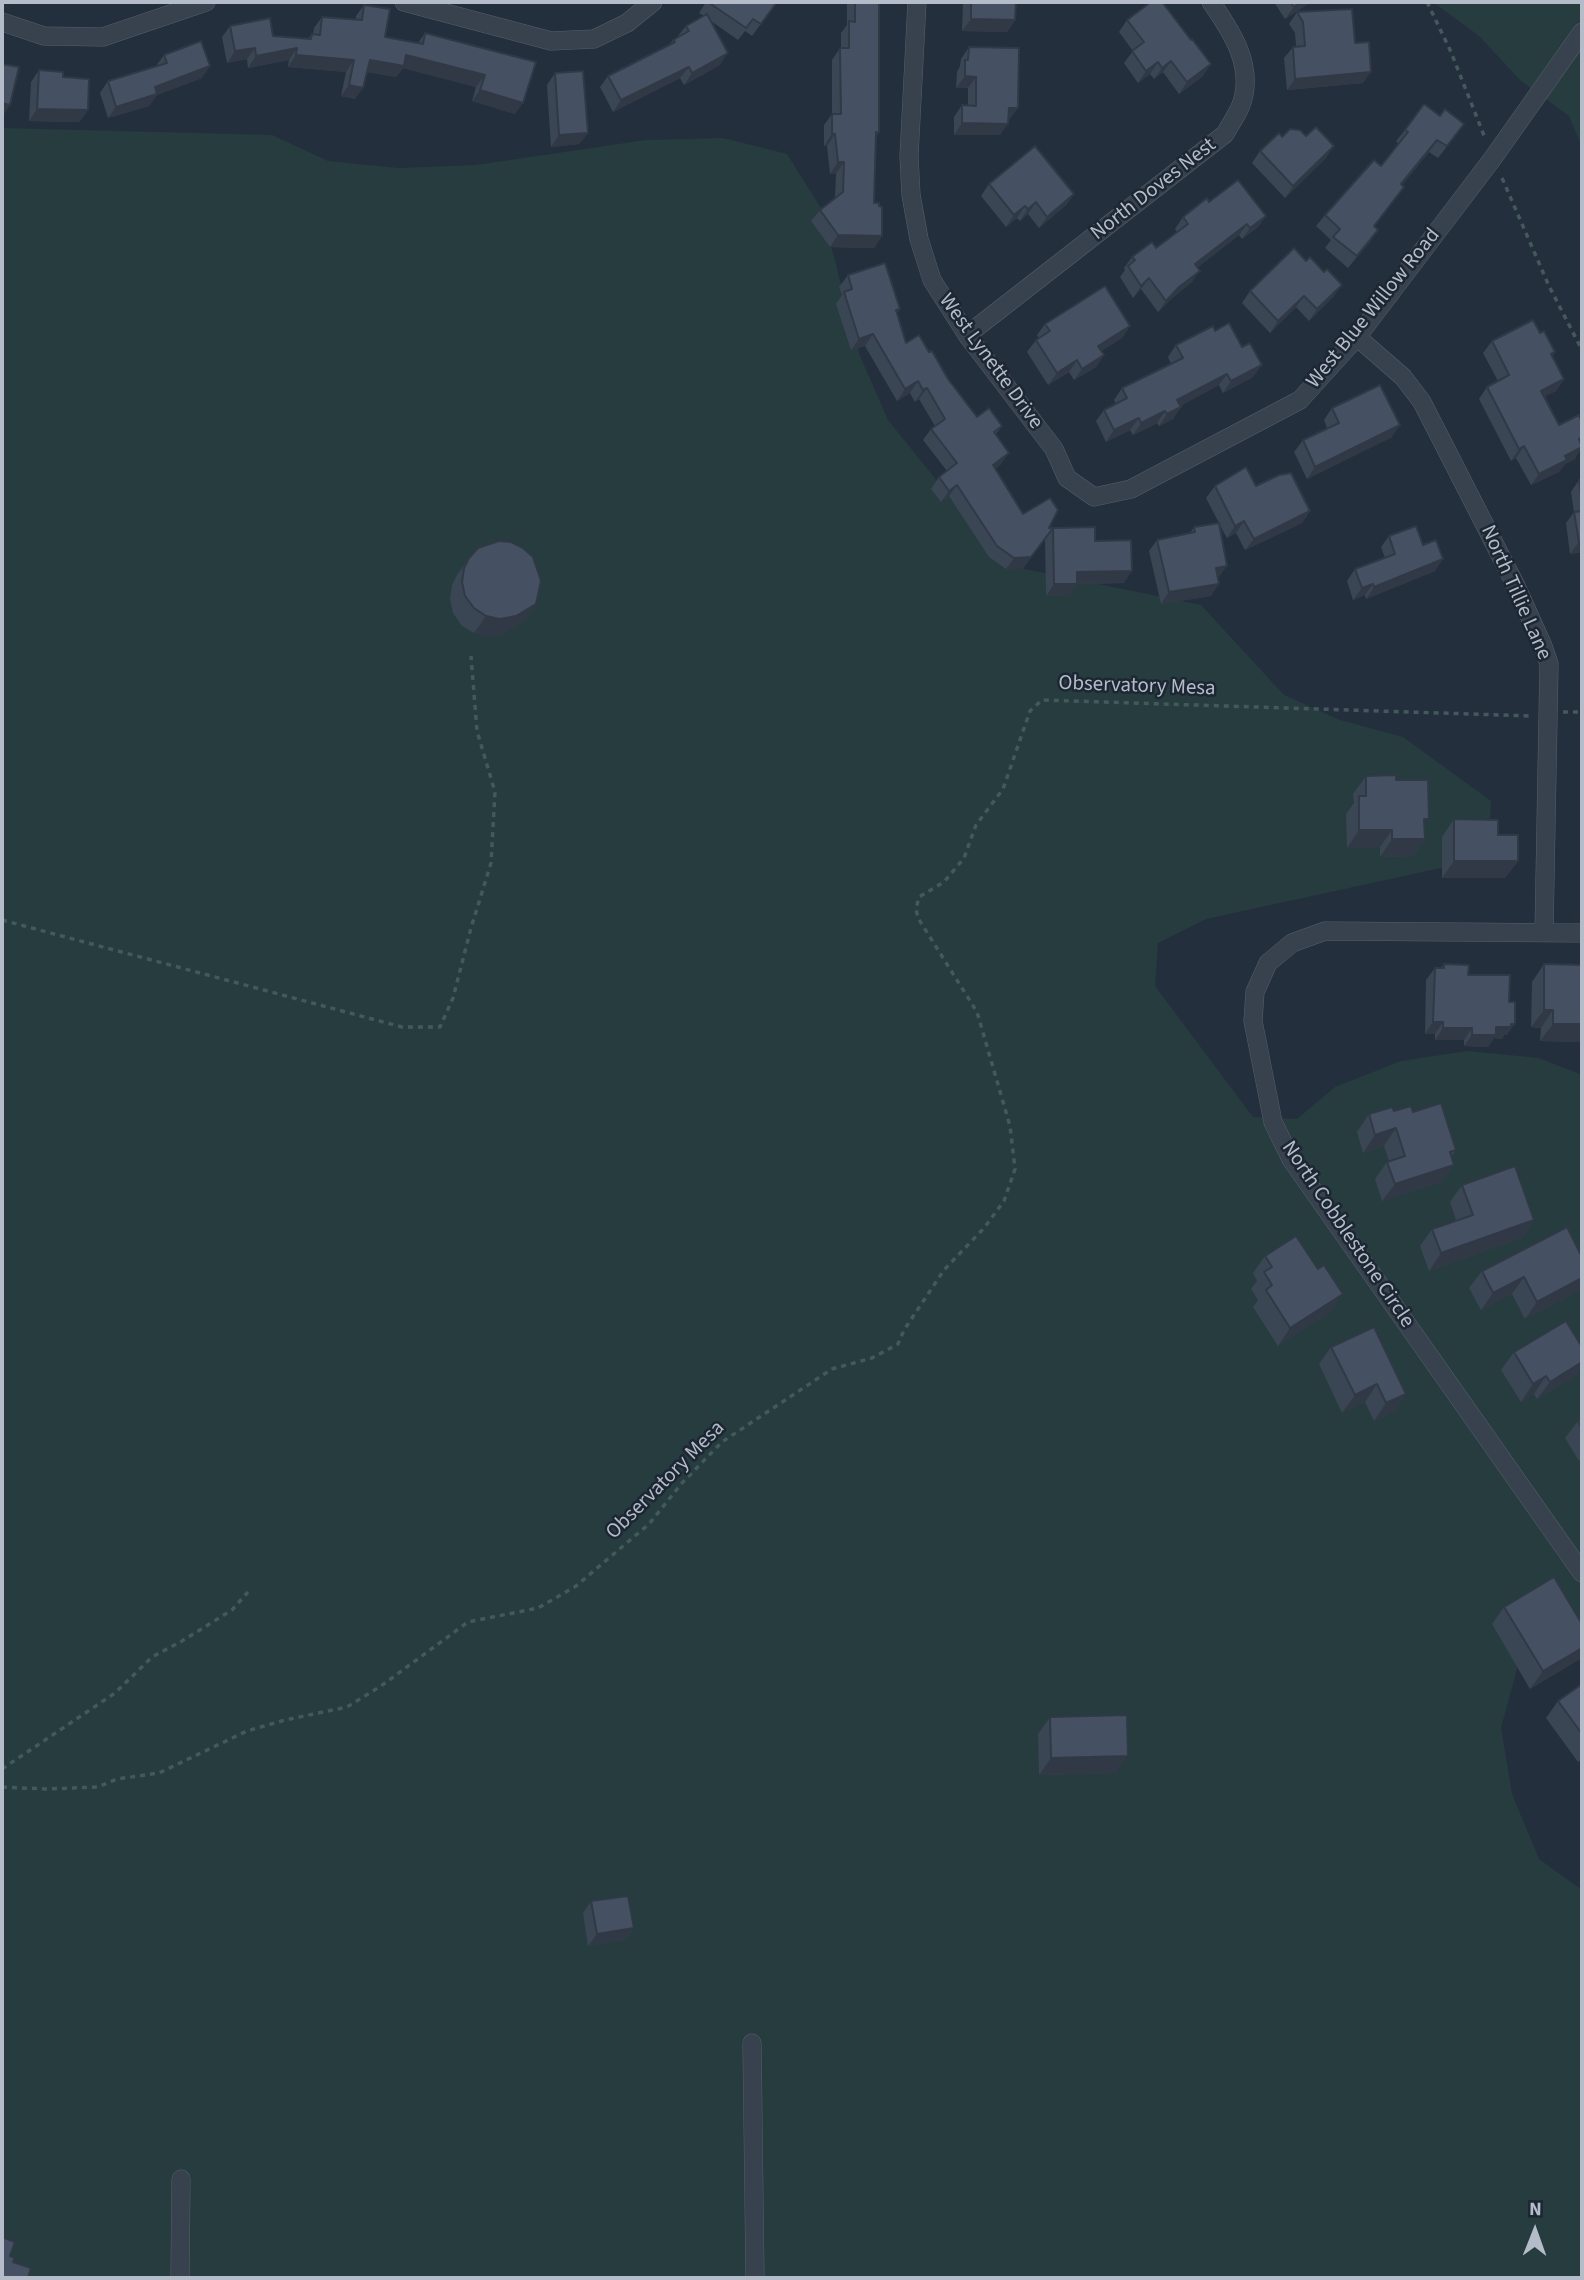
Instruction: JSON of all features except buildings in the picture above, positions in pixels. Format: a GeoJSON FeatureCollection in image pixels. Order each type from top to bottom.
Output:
{"type":"FeatureCollection","features":[{"type":"Feature","properties":{"kind":"street"},"geometry":{"type":"LineString","coordinates":[[2,22],[44,36],[103,37],[206,2]]}},
{"type":"Feature","properties":{"kind":"street"},"geometry":{"type":"LineString","coordinates":[[404,2],[551,41],[594,39],[627,23],[653,2]]}},
{"type":"Feature","properties":{"kind":"street","name":"West Lynette Drive"},"geometry":{"type":"LineString","coordinates":[[917,2],[909,156],[911,195],[919,239],[932,280],[967,335],[1054,449],[1067,478],[1094,497]]}},
{"type":"Feature","properties":{"kind":"street","name":"North Doves Nest"},"geometry":{"type":"LineString","coordinates":[[967,335],[1225,134],[1242,103],[1246,69],[1230,29],[1211,2]]}},
{"type":"Feature","properties":{"kind":"street","name":"West Blue Willow Road"},"geometry":{"type":"LineString","coordinates":[[1094,497],[1131,489],[1300,400],[1357,337],[1493,158],[1582,32]]}},
{"type":"Feature","properties":{"kind":"street","name":"North Tillie Lane"},"geometry":{"type":"LineString","coordinates":[[1357,337],[1403,377],[1422,402],[1516,584],[1549,664],[1544,932]]}},
{"type":"Feature","properties":{"kind":"street","name":"North Cobblestone Circle"},"geometry":{"type":"LineString","coordinates":[[1582,933],[1325,931],[1292,943],[1268,963],[1255,992],[1253,1021],[1273,1122],[1291,1159],[1582,1573]]}},
{"type":"Feature","properties":{"kind":"street"},"geometry":{"type":"LineString","coordinates":[[752,2043],[755,2278]]}},
{"type":"Feature","properties":{"kind":"street"},"geometry":{"type":"LineString","coordinates":[[180,2278],[181,2179]]}},
{"type":"Feature","properties":{"kind":"path"},"geometry":{"type":"LineString","coordinates":[[2,920],[402,1027],[440,1027],[453,998],[491,863],[495,792],[477,731],[471,656]]}},
{"type":"Feature","properties":{"kind":"path","name":"Observatory Mesa"},"geometry":{"type":"LineString","coordinates":[[2,1787],[99,1787],[117,1779],[159,1773],[247,1731],[347,1707],[381,1686],[468,1622],[538,1608],[576,1586],[649,1524],[682,1483],[722,1442],[832,1368],[872,1358],[898,1344],[904,1329],[944,1270],[984,1228],[1004,1201],[1015,1169],[1010,1126],[977,1012],[918,918],[916,909],[919,897],[944,882],[964,858],[976,825],[1003,789],[1030,711],[1042,700],[1548,716],[1564,712],[1582,712]]}},
{"type":"Feature","properties":{"kind":"path"},"geometry":{"type":"LineString","coordinates":[[2,1769],[115,1693],[152,1657],[232,1610],[248,1592]]}},
{"type":"Feature","properties":{"kind":"green space"},"geometry":{"type":"Polygon","coordinates":[[[1433,2],[1582,2],[1582,147],[1569,116],[1521,81],[1479,36],[1433,2]]]}},
{"type":"Feature","properties":{"kind":"green space"},"geometry":{"type":"Polygon","coordinates":[[[2,128],[272,135],[328,161],[399,168],[476,165],[646,140],[723,138],[787,154],[821,208],[860,356],[888,420],[1005,565],[1201,605],[1284,695],[1340,720],[1403,737],[1491,801],[1489,844],[1441,868],[1206,919],[1158,943],[1155,986],[1253,1117],[1297,1119],[1335,1087],[1401,1061],[1468,1051],[1539,1058],[1582,1075],[1582,1642],[1518,1666],[1501,1728],[1512,1794],[1539,1859],[1582,1890],[1582,2278],[2,2278],[2,128]]]}}]}
